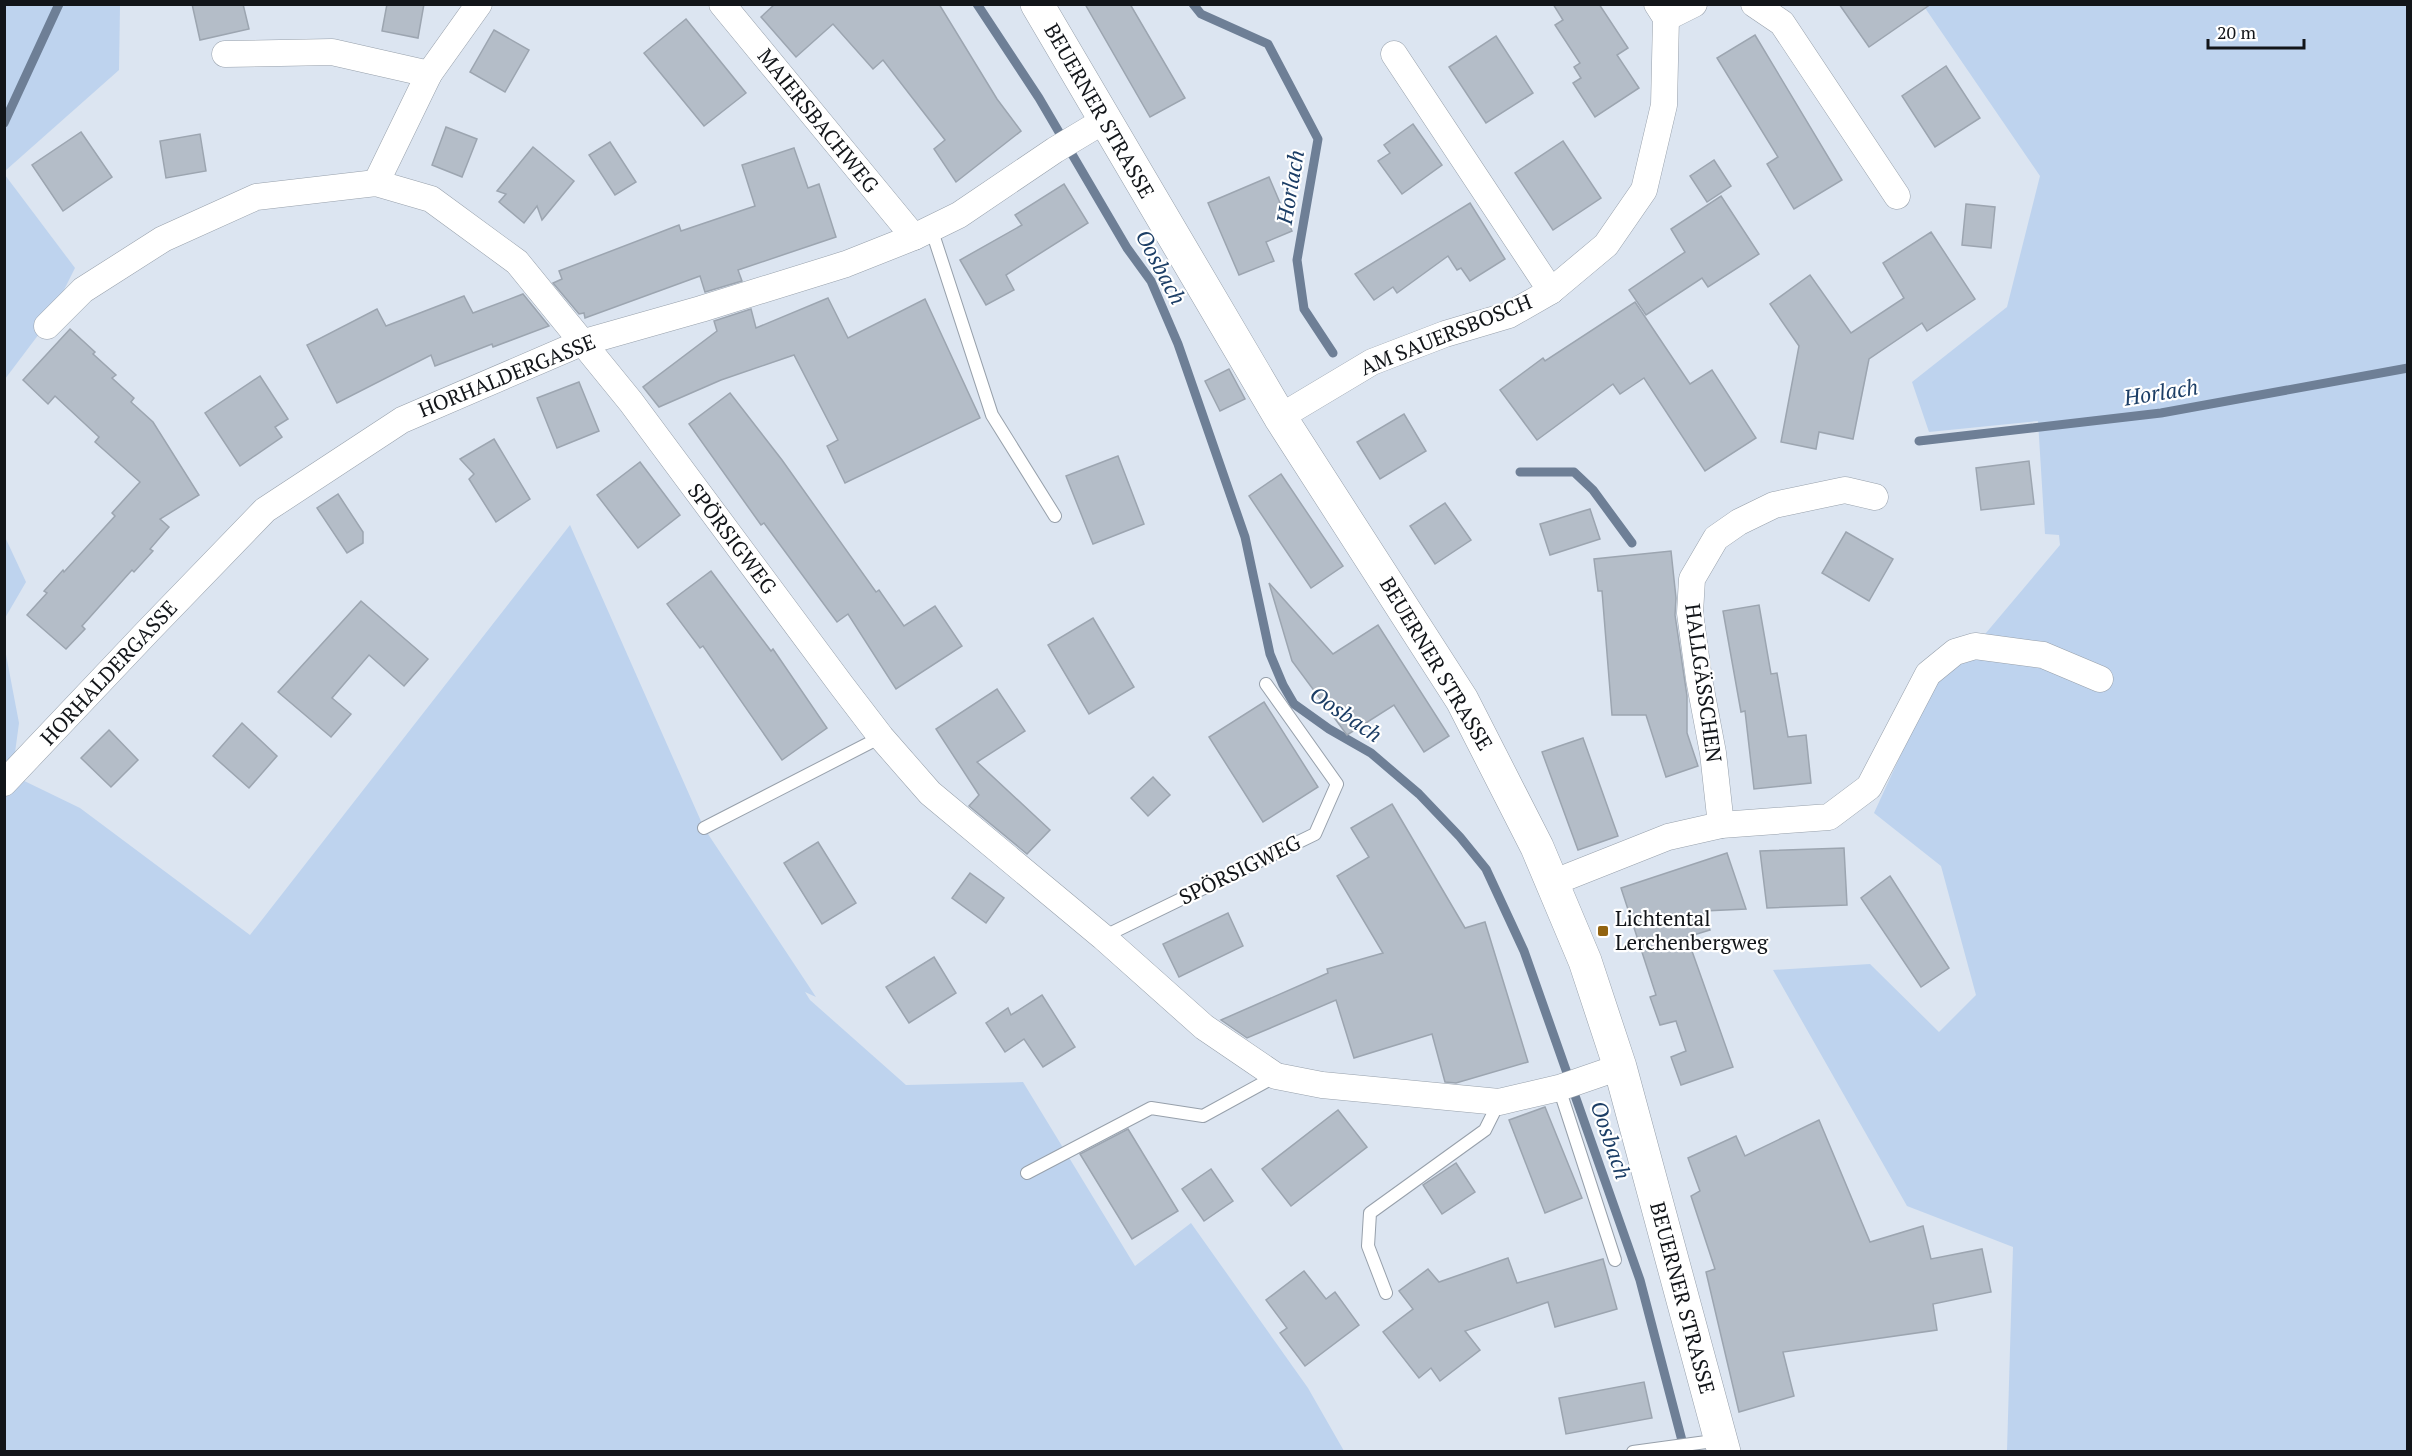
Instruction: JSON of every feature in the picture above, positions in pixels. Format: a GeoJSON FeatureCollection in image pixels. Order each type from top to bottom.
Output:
{"type":"FeatureCollection","features":[{"type":"Feature","properties":{"kind":"main road","name":"BEUERNER STRASSE"},"geometry":{"type":"LineString","coordinates":[[1037,4],[1095,126],[1462,700],[1537,847],[1585,961],[1611,1069],[1718,1444]]}},
{"type":"Feature","properties":{"kind":"street"},"geometry":{"type":"LineString","coordinates":[[47,326],[82,290],[163,239],[256,197],[376,183],[429,74],[479,4]]}},
{"type":"Feature","properties":{"kind":"street","name":"MAIERSBACHWEG"},"geometry":{"type":"LineString","coordinates":[[722,4],[923,233]]}},
{"type":"Feature","properties":{"kind":"street","name":"AM SAUERSBOSCH"},"geometry":{"type":"LineString","coordinates":[[1280,417],[1372,362],[1445,334],[1509,315],[1551,291],[1606,245],[1644,190],[1664,105],[1661,11],[1694,4]]}},
{"type":"Feature","properties":{"kind":"street"},"geometry":{"type":"LineString","coordinates":[[1754,4],[1782,23],[1897,196]]}},
{"type":"Feature","properties":{"kind":"street"},"geometry":{"type":"LineString","coordinates":[[225,54],[332,52],[429,74]]}},
{"type":"Feature","properties":{"kind":"street","name":"AM SAUERSBOSCH"},"geometry":{"type":"LineString","coordinates":[[1395,54],[1551,291]]}},
{"type":"Feature","properties":{"kind":"street","name":"HORHALDERGASSE"},"geometry":{"type":"LineString","coordinates":[[4,783],[265,510],[402,420],[581,343],[835,268],[923,233],[958,215],[1095,126]]}},
{"type":"Feature","properties":{"kind":"street","name":"SPÖRSIGWEG"},"geometry":{"type":"LineString","coordinates":[[376,183],[431,200],[517,262],[631,402],[881,737],[930,793],[1103,937],[1204,1027],[1276,1076],[1322,1085],[1498,1102],[1559,1088],[1611,1069]]}},
{"type":"Feature","properties":{"kind":"street","name":"HALLGÄSSCHEN"},"geometry":{"type":"LineString","coordinates":[[1721,825],[1713,753],[1699,679],[1690,613],[1692,579],[1716,538],[1739,522],[1774,506],[1845,490],[1875,497]]}},
{"type":"Feature","properties":{"kind":"street"},"geometry":{"type":"LineString","coordinates":[[1552,883],[1668,837],[1721,825],[1829,817],[1869,788],[1928,674],[1955,652],[1975,646],[2043,655],[2100,679]]}},
{"type":"Feature","properties":{"kind":"lane"},"geometry":{"type":"LineString","coordinates":[[923,233],[992,415],[1055,516]]}},
{"type":"Feature","properties":{"kind":"lane","name":"SPÖRSIGWEG"},"geometry":{"type":"LineString","coordinates":[[1103,937],[1315,834],[1337,784],[1266,684]]}},
{"type":"Feature","properties":{"kind":"lane"},"geometry":{"type":"LineString","coordinates":[[704,828],[881,737]]}},
{"type":"Feature","properties":{"kind":"lane"},"geometry":{"type":"LineString","coordinates":[[1027,1173],[1151,1108],[1203,1116],[1276,1076]]}},
{"type":"Feature","properties":{"kind":"lane"},"geometry":{"type":"LineString","coordinates":[[1559,1088],[1615,1260]]}},
{"type":"Feature","properties":{"kind":"lane"},"geometry":{"type":"LineString","coordinates":[[1386,1293],[1368,1246],[1370,1213],[1485,1130],[1498,1102]]}},
{"type":"Feature","properties":{"kind":"lane"},"geometry":{"type":"LineString","coordinates":[[1633,1452],[1718,1444]]}},
{"type":"Feature","properties":{"kind":"shaded area"},"geometry":{"type":"Polygon","coordinates":[[[5,4],[120,5],[119,70],[5,171],[5,4]]]}},
{"type":"Feature","properties":{"kind":"shaded area"},"geometry":{"type":"Polygon","coordinates":[[[1923,5],[2407,5],[2407,1451],[2007,1451],[2013,1247],[1907,1206],[1773,970],[1870,964],[1939,1032],[1976,995],[1941,866],[1874,813],[1937,676],[1975,646],[2060,545],[2059,535],[2045,534],[2038,421],[1929,432],[1912,382],[2007,307],[2040,176],[1923,5]]]}},
{"type":"Feature","properties":{"kind":"shaded area"},"geometry":{"type":"Polygon","coordinates":[[[5,175],[75,268],[48,322],[5,379],[5,175]]]}},
{"type":"Feature","properties":{"kind":"shaded area"},"geometry":{"type":"Polygon","coordinates":[[[570,525],[704,828],[816,997],[805,992],[810,1000],[906,1085],[1023,1082],[1135,1266],[1191,1223],[1308,1388],[1344,1451],[5,1451],[4,644],[19,723],[12,775],[80,808],[250,935],[570,525]]]}},
{"type":"Feature","properties":{"kind":"shaded area"},"geometry":{"type":"Polygon","coordinates":[[[4,537],[26,582],[5,618],[4,537]]]}},
{"type":"Feature","properties":{"kind":"building"},"geometry":{"type":"Polygon","coordinates":[[[192,4],[243,4],[249,29],[200,40],[192,4]]]}},
{"type":"Feature","properties":{"kind":"building"},"geometry":{"type":"Polygon","coordinates":[[[387,4],[424,4],[418,38],[382,31],[387,4]]]}},
{"type":"Feature","properties":{"kind":"building"},"geometry":{"type":"Polygon","coordinates":[[[775,4],[939,4],[997,99],[1021,131],[956,182],[934,149],[945,140],[883,60],[873,69],[833,24],[796,57],[761,17],[775,4]]]}},
{"type":"Feature","properties":{"kind":"building"},"geometry":{"type":"Polygon","coordinates":[[[1085,4],[1130,4],[1185,98],[1150,117],[1085,4]]]}},
{"type":"Feature","properties":{"kind":"building"},"geometry":{"type":"Polygon","coordinates":[[[1553,4],[1599,4],[1628,48],[1617,55],[1639,88],[1595,117],[1573,83],[1581,78],[1574,67],[1580,63],[1555,25],[1563,20],[1553,4]]]}},
{"type":"Feature","properties":{"kind":"building"},"geometry":{"type":"Polygon","coordinates":[[[1839,4],[1931,4],[1869,47],[1839,4]]]}},
{"type":"Feature","properties":{"kind":"building"},"geometry":{"type":"Polygon","coordinates":[[[686,19],[746,93],[704,126],[644,53],[686,19]]]}},
{"type":"Feature","properties":{"kind":"building"},"geometry":{"type":"Polygon","coordinates":[[[494,30],[529,50],[505,92],[470,72],[494,30]]]}},
{"type":"Feature","properties":{"kind":"building"},"geometry":{"type":"Polygon","coordinates":[[[1755,35],[1842,180],[1794,209],[1767,164],[1778,157],[1717,58],[1755,35]]]}},
{"type":"Feature","properties":{"kind":"building"},"geometry":{"type":"Polygon","coordinates":[[[1496,36],[1533,93],[1486,123],[1449,67],[1496,36]]]}},
{"type":"Feature","properties":{"kind":"building"},"geometry":{"type":"Polygon","coordinates":[[[1946,66],[1980,118],[1935,147],[1902,96],[1946,66]]]}},
{"type":"Feature","properties":{"kind":"building"},"geometry":{"type":"Polygon","coordinates":[[[1413,124],[1442,165],[1402,194],[1378,161],[1390,153],[1384,145],[1413,124]]]}},
{"type":"Feature","properties":{"kind":"building"},"geometry":{"type":"Polygon","coordinates":[[[446,127],[477,139],[462,177],[432,165],[446,127]]]}},
{"type":"Feature","properties":{"kind":"building"},"geometry":{"type":"Polygon","coordinates":[[[81,132],[112,177],[63,211],[32,165],[81,132]]]}},
{"type":"Feature","properties":{"kind":"building"},"geometry":{"type":"Polygon","coordinates":[[[200,134],[206,171],[166,178],[160,141],[200,134]]]}},
{"type":"Feature","properties":{"kind":"building"},"geometry":{"type":"Polygon","coordinates":[[[1563,141],[1601,198],[1553,230],[1515,173],[1563,141]]]}},
{"type":"Feature","properties":{"kind":"building"},"geometry":{"type":"Polygon","coordinates":[[[610,142],[636,182],[615,195],[589,155],[610,142]]]}},
{"type":"Feature","properties":{"kind":"building"},"geometry":{"type":"Polygon","coordinates":[[[533,147],[574,181],[542,220],[537,206],[524,223],[499,202],[506,194],[497,191],[533,147]]]}},
{"type":"Feature","properties":{"kind":"building"},"geometry":{"type":"Polygon","coordinates":[[[794,148],[808,188],[819,184],[836,237],[738,270],[742,281],[705,292],[700,276],[585,318],[584,313],[579,314],[553,283],[562,279],[559,271],[679,225],[681,231],[755,206],[742,165],[794,148]]]}},
{"type":"Feature","properties":{"kind":"building"},"geometry":{"type":"Polygon","coordinates":[[[1714,160],[1731,186],[1707,202],[1690,176],[1714,160]]]}},
{"type":"Feature","properties":{"kind":"building"},"geometry":{"type":"Polygon","coordinates":[[[1269,177],[1292,231],[1266,242],[1274,261],[1239,275],[1208,203],[1269,177]]]}},
{"type":"Feature","properties":{"kind":"building"},"geometry":{"type":"Polygon","coordinates":[[[1064,184],[1088,223],[1006,275],[1014,290],[986,305],[960,260],[1022,225],[1015,215],[1064,184]]]}},
{"type":"Feature","properties":{"kind":"building"},"geometry":{"type":"Polygon","coordinates":[[[1721,196],[1759,254],[1708,287],[1702,278],[1646,315],[1629,290],[1685,252],[1671,229],[1721,196]]]}},
{"type":"Feature","properties":{"kind":"building"},"geometry":{"type":"Polygon","coordinates":[[[1470,203],[1505,259],[1470,281],[1461,268],[1457,270],[1448,256],[1397,293],[1393,287],[1374,300],[1355,274],[1470,203]]]}},
{"type":"Feature","properties":{"kind":"building"},"geometry":{"type":"Polygon","coordinates":[[[1966,204],[1995,207],[1991,248],[1962,245],[1966,204]]]}},
{"type":"Feature","properties":{"kind":"building"},"geometry":{"type":"Polygon","coordinates":[[[1931,232],[1975,299],[1927,331],[1922,323],[1869,359],[1853,439],[1819,432],[1816,449],[1781,442],[1799,346],[1770,304],[1810,275],[1851,333],[1904,298],[1883,263],[1931,232]]]}},
{"type":"Feature","properties":{"kind":"building"},"geometry":{"type":"Polygon","coordinates":[[[523,294],[549,326],[493,347],[492,344],[435,366],[431,355],[337,403],[307,345],[377,309],[386,326],[464,296],[473,313],[523,294]]]}},
{"type":"Feature","properties":{"kind":"building"},"geometry":{"type":"Polygon","coordinates":[[[828,298],[848,338],[925,299],[980,418],[845,483],[827,446],[838,440],[794,355],[721,380],[659,407],[643,387],[717,331],[714,321],[751,309],[756,328],[828,298]]]}},
{"type":"Feature","properties":{"kind":"building"},"geometry":{"type":"Polygon","coordinates":[[[1635,302],[1690,384],[1712,370],[1756,438],[1705,471],[1644,378],[1620,394],[1613,384],[1537,440],[1500,390],[1543,358],[1545,361],[1635,302]]]}},
{"type":"Feature","properties":{"kind":"building"},"geometry":{"type":"Polygon","coordinates":[[[70,329],[116,375],[112,378],[134,398],[131,402],[153,422],[199,495],[160,519],[169,527],[150,549],[153,551],[134,572],[132,570],[82,626],[85,629],[66,649],[27,615],[47,593],[44,591],[115,516],[112,513],[140,482],[95,442],[99,437],[55,396],[48,404],[23,380],[70,329]]]}},
{"type":"Feature","properties":{"kind":"building"},"geometry":{"type":"Polygon","coordinates":[[[1229,369],[1245,399],[1220,411],[1205,381],[1229,369]]]}},
{"type":"Feature","properties":{"kind":"building"},"geometry":{"type":"Polygon","coordinates":[[[260,376],[288,419],[275,427],[282,437],[240,466],[205,413],[260,376]]]}},
{"type":"Feature","properties":{"kind":"building"},"geometry":{"type":"Polygon","coordinates":[[[579,382],[599,431],[557,448],[537,398],[579,382]]]}},
{"type":"Feature","properties":{"kind":"building"},"geometry":{"type":"Polygon","coordinates":[[[730,393],[782,460],[876,592],[879,590],[904,626],[935,606],[962,646],[896,689],[848,614],[837,622],[764,523],[761,525],[689,424],[730,393]]]}},
{"type":"Feature","properties":{"kind":"building"},"geometry":{"type":"Polygon","coordinates":[[[1404,414],[1426,451],[1380,479],[1357,442],[1404,414]]]}},
{"type":"Feature","properties":{"kind":"building"},"geometry":{"type":"Polygon","coordinates":[[[494,439],[530,499],[496,522],[469,479],[474,474],[460,459],[494,439]]]}},
{"type":"Feature","properties":{"kind":"building"},"geometry":{"type":"Polygon","coordinates":[[[1118,456],[1144,524],[1093,544],[1066,476],[1118,456]]]}},
{"type":"Feature","properties":{"kind":"building"},"geometry":{"type":"Polygon","coordinates":[[[2029,461],[2034,504],[1981,510],[1976,468],[2029,461]]]}},
{"type":"Feature","properties":{"kind":"building"},"geometry":{"type":"Polygon","coordinates":[[[640,462],[680,515],[638,548],[597,495],[640,462]]]}},
{"type":"Feature","properties":{"kind":"building"},"geometry":{"type":"Polygon","coordinates":[[[1281,474],[1343,566],[1311,588],[1249,496],[1281,474]]]}},
{"type":"Feature","properties":{"kind":"building"},"geometry":{"type":"Polygon","coordinates":[[[338,494],[363,532],[363,543],[347,553],[317,508],[338,494]]]}},
{"type":"Feature","properties":{"kind":"building"},"geometry":{"type":"Polygon","coordinates":[[[1445,503],[1471,540],[1435,564],[1410,526],[1445,503]]]}},
{"type":"Feature","properties":{"kind":"building"},"geometry":{"type":"Polygon","coordinates":[[[1590,509],[1600,539],[1550,555],[1540,524],[1590,509]]]}},
{"type":"Feature","properties":{"kind":"building"},"geometry":{"type":"Polygon","coordinates":[[[1846,532],[1893,559],[1869,601],[1822,573],[1846,532]]]}},
{"type":"Feature","properties":{"kind":"building"},"geometry":{"type":"Polygon","coordinates":[[[1671,551],[1676,598],[1675,615],[1687,696],[1687,733],[1698,766],[1666,777],[1646,715],[1612,715],[1602,591],[1598,591],[1594,559],[1671,551]]]}},
{"type":"Feature","properties":{"kind":"building"},"geometry":{"type":"Polygon","coordinates":[[[711,571],[771,651],[773,649],[827,728],[782,760],[703,646],[700,648],[667,604],[711,571]]]}},
{"type":"Feature","properties":{"kind":"building"},"geometry":{"type":"Polygon","coordinates":[[[1269,583],[1333,654],[1378,625],[1449,736],[1424,752],[1394,705],[1347,735],[1292,661],[1269,583]]]}},
{"type":"Feature","properties":{"kind":"building"},"geometry":{"type":"Polygon","coordinates":[[[361,601],[428,659],[404,686],[369,655],[332,698],[351,714],[331,737],[278,692],[361,601]]]}},
{"type":"Feature","properties":{"kind":"building"},"geometry":{"type":"Polygon","coordinates":[[[1759,605],[1771,674],[1777,673],[1788,737],[1806,735],[1811,783],[1754,789],[1745,711],[1741,712],[1723,611],[1759,605]]]}},
{"type":"Feature","properties":{"kind":"building"},"geometry":{"type":"Polygon","coordinates":[[[1093,618],[1134,687],[1089,714],[1048,645],[1093,618]]]}},
{"type":"Feature","properties":{"kind":"building"},"geometry":{"type":"Polygon","coordinates":[[[997,689],[1025,731],[977,762],[1050,830],[1027,854],[969,806],[979,795],[936,729],[997,689]]]}},
{"type":"Feature","properties":{"kind":"building"},"geometry":{"type":"Polygon","coordinates":[[[1264,702],[1318,787],[1263,822],[1209,737],[1264,702]]]}},
{"type":"Feature","properties":{"kind":"building"},"geometry":{"type":"Polygon","coordinates":[[[242,723],[277,756],[249,788],[213,756],[242,723]]]}},
{"type":"Feature","properties":{"kind":"building"},"geometry":{"type":"Polygon","coordinates":[[[109,730],[138,760],[111,787],[81,758],[109,730]]]}},
{"type":"Feature","properties":{"kind":"building"},"geometry":{"type":"Polygon","coordinates":[[[1583,738],[1618,836],[1578,850],[1542,752],[1583,738]]]}},
{"type":"Feature","properties":{"kind":"building"},"geometry":{"type":"Polygon","coordinates":[[[1153,777],[1170,795],[1148,816],[1131,798],[1153,777]]]}},
{"type":"Feature","properties":{"kind":"building"},"geometry":{"type":"Polygon","coordinates":[[[1392,804],[1465,928],[1485,922],[1528,1062],[1456,1083],[1445,1082],[1432,1034],[1354,1058],[1336,1000],[1247,1038],[1221,1020],[1328,973],[1327,969],[1383,953],[1337,876],[1369,857],[1351,828],[1392,804]]]}},
{"type":"Feature","properties":{"kind":"building"},"geometry":{"type":"Polygon","coordinates":[[[818,842],[856,903],[822,924],[784,863],[818,842]]]}},
{"type":"Feature","properties":{"kind":"building"},"geometry":{"type":"Polygon","coordinates":[[[1844,848],[1847,905],[1767,908],[1760,851],[1844,848]]]}},
{"type":"Feature","properties":{"kind":"building"},"geometry":{"type":"Polygon","coordinates":[[[1727,853],[1746,909],[1704,911],[1710,930],[1687,937],[1733,1067],[1681,1085],[1671,1057],[1686,1051],[1676,1021],[1660,1025],[1650,997],[1656,995],[1621,888],[1727,853]]]}},
{"type":"Feature","properties":{"kind":"building"},"geometry":{"type":"Polygon","coordinates":[[[970,873],[1004,898],[986,923],[952,898],[970,873]]]}},
{"type":"Feature","properties":{"kind":"building"},"geometry":{"type":"Polygon","coordinates":[[[1890,876],[1949,968],[1921,987],[1861,898],[1890,876]]]}},
{"type":"Feature","properties":{"kind":"building"},"geometry":{"type":"Polygon","coordinates":[[[1228,913],[1243,946],[1179,977],[1163,944],[1228,913]]]}},
{"type":"Feature","properties":{"kind":"building"},"geometry":{"type":"Polygon","coordinates":[[[934,957],[956,993],[909,1023],[886,987],[934,957]]]}},
{"type":"Feature","properties":{"kind":"building"},"geometry":{"type":"Polygon","coordinates":[[[1042,995],[1075,1047],[1043,1067],[1024,1039],[1005,1052],[986,1023],[1008,1008],[1011,1015],[1042,995]]]}},
{"type":"Feature","properties":{"kind":"building"},"geometry":{"type":"Polygon","coordinates":[[[1545,1107],[1582,1198],[1545,1213],[1509,1120],[1545,1107]]]}},
{"type":"Feature","properties":{"kind":"building"},"geometry":{"type":"Polygon","coordinates":[[[1338,1110],[1367,1147],[1291,1206],[1262,1169],[1338,1110]]]}},
{"type":"Feature","properties":{"kind":"building"},"geometry":{"type":"Polygon","coordinates":[[[1819,1120],[1870,1242],[1923,1226],[1931,1259],[1982,1249],[1991,1292],[1933,1304],[1937,1330],[1783,1352],[1794,1396],[1739,1412],[1706,1272],[1715,1269],[1691,1196],[1700,1191],[1688,1158],[1736,1136],[1745,1156],[1819,1120]]]}},
{"type":"Feature","properties":{"kind":"building"},"geometry":{"type":"Polygon","coordinates":[[[1128,1129],[1178,1211],[1132,1239],[1080,1154],[1128,1129]]]}},
{"type":"Feature","properties":{"kind":"building"},"geometry":{"type":"Polygon","coordinates":[[[1456,1163],[1475,1192],[1442,1214],[1423,1185],[1456,1163]]]}},
{"type":"Feature","properties":{"kind":"building"},"geometry":{"type":"Polygon","coordinates":[[[1211,1169],[1233,1201],[1204,1221],[1182,1189],[1211,1169]]]}},
{"type":"Feature","properties":{"kind":"building"},"geometry":{"type":"Polygon","coordinates":[[[1508,1258],[1517,1283],[1603,1259],[1617,1309],[1555,1327],[1548,1302],[1465,1331],[1480,1350],[1440,1381],[1431,1368],[1419,1378],[1383,1332],[1413,1309],[1399,1291],[1428,1269],[1439,1282],[1508,1258]]]}},
{"type":"Feature","properties":{"kind":"building"},"geometry":{"type":"Polygon","coordinates":[[[1304,1271],[1326,1299],[1335,1292],[1359,1325],[1305,1366],[1280,1333],[1287,1328],[1266,1300],[1304,1271]]]}},
{"type":"Feature","properties":{"kind":"building"},"geometry":{"type":"Polygon","coordinates":[[[1644,1382],[1652,1418],[1566,1434],[1559,1398],[1644,1382]]]}},
{"type":"Feature","properties":{"kind":"waterway"},"geometry":{"type":"LineString","coordinates":[[4,123],[59,4]]}},
{"type":"Feature","properties":{"kind":"waterway","name":"Oosbach"},"geometry":{"type":"LineString","coordinates":[[977,4],[1039,98],[1127,248],[1151,281],[1178,344],[1245,537],[1270,654],[1294,704],[1329,729],[1371,753],[1419,794],[1460,837],[1486,869],[1524,951],[1640,1280],[1685,1452]]}},
{"type":"Feature","properties":{"kind":"waterway","name":"Horlach"},"geometry":{"type":"LineString","coordinates":[[1193,4],[1201,14],[1268,44],[1318,139],[1297,260],[1304,309],[1333,353]]}},
{"type":"Feature","properties":{"kind":"waterway","name":"Horlach"},"geometry":{"type":"LineString","coordinates":[[1919,441],[2161,413],[2408,368]]}},
{"type":"Feature","properties":{"kind":"waterway","name":"Horlach"},"geometry":{"type":"LineString","coordinates":[[1520,472],[1574,472],[1593,490],[1632,543]]}},
{"type":"Feature","properties":{"kind":"place","name":"Lichtental Lerchenbergweg"},"geometry":{"type":"Point","coordinates":[1603,931]}}]}
